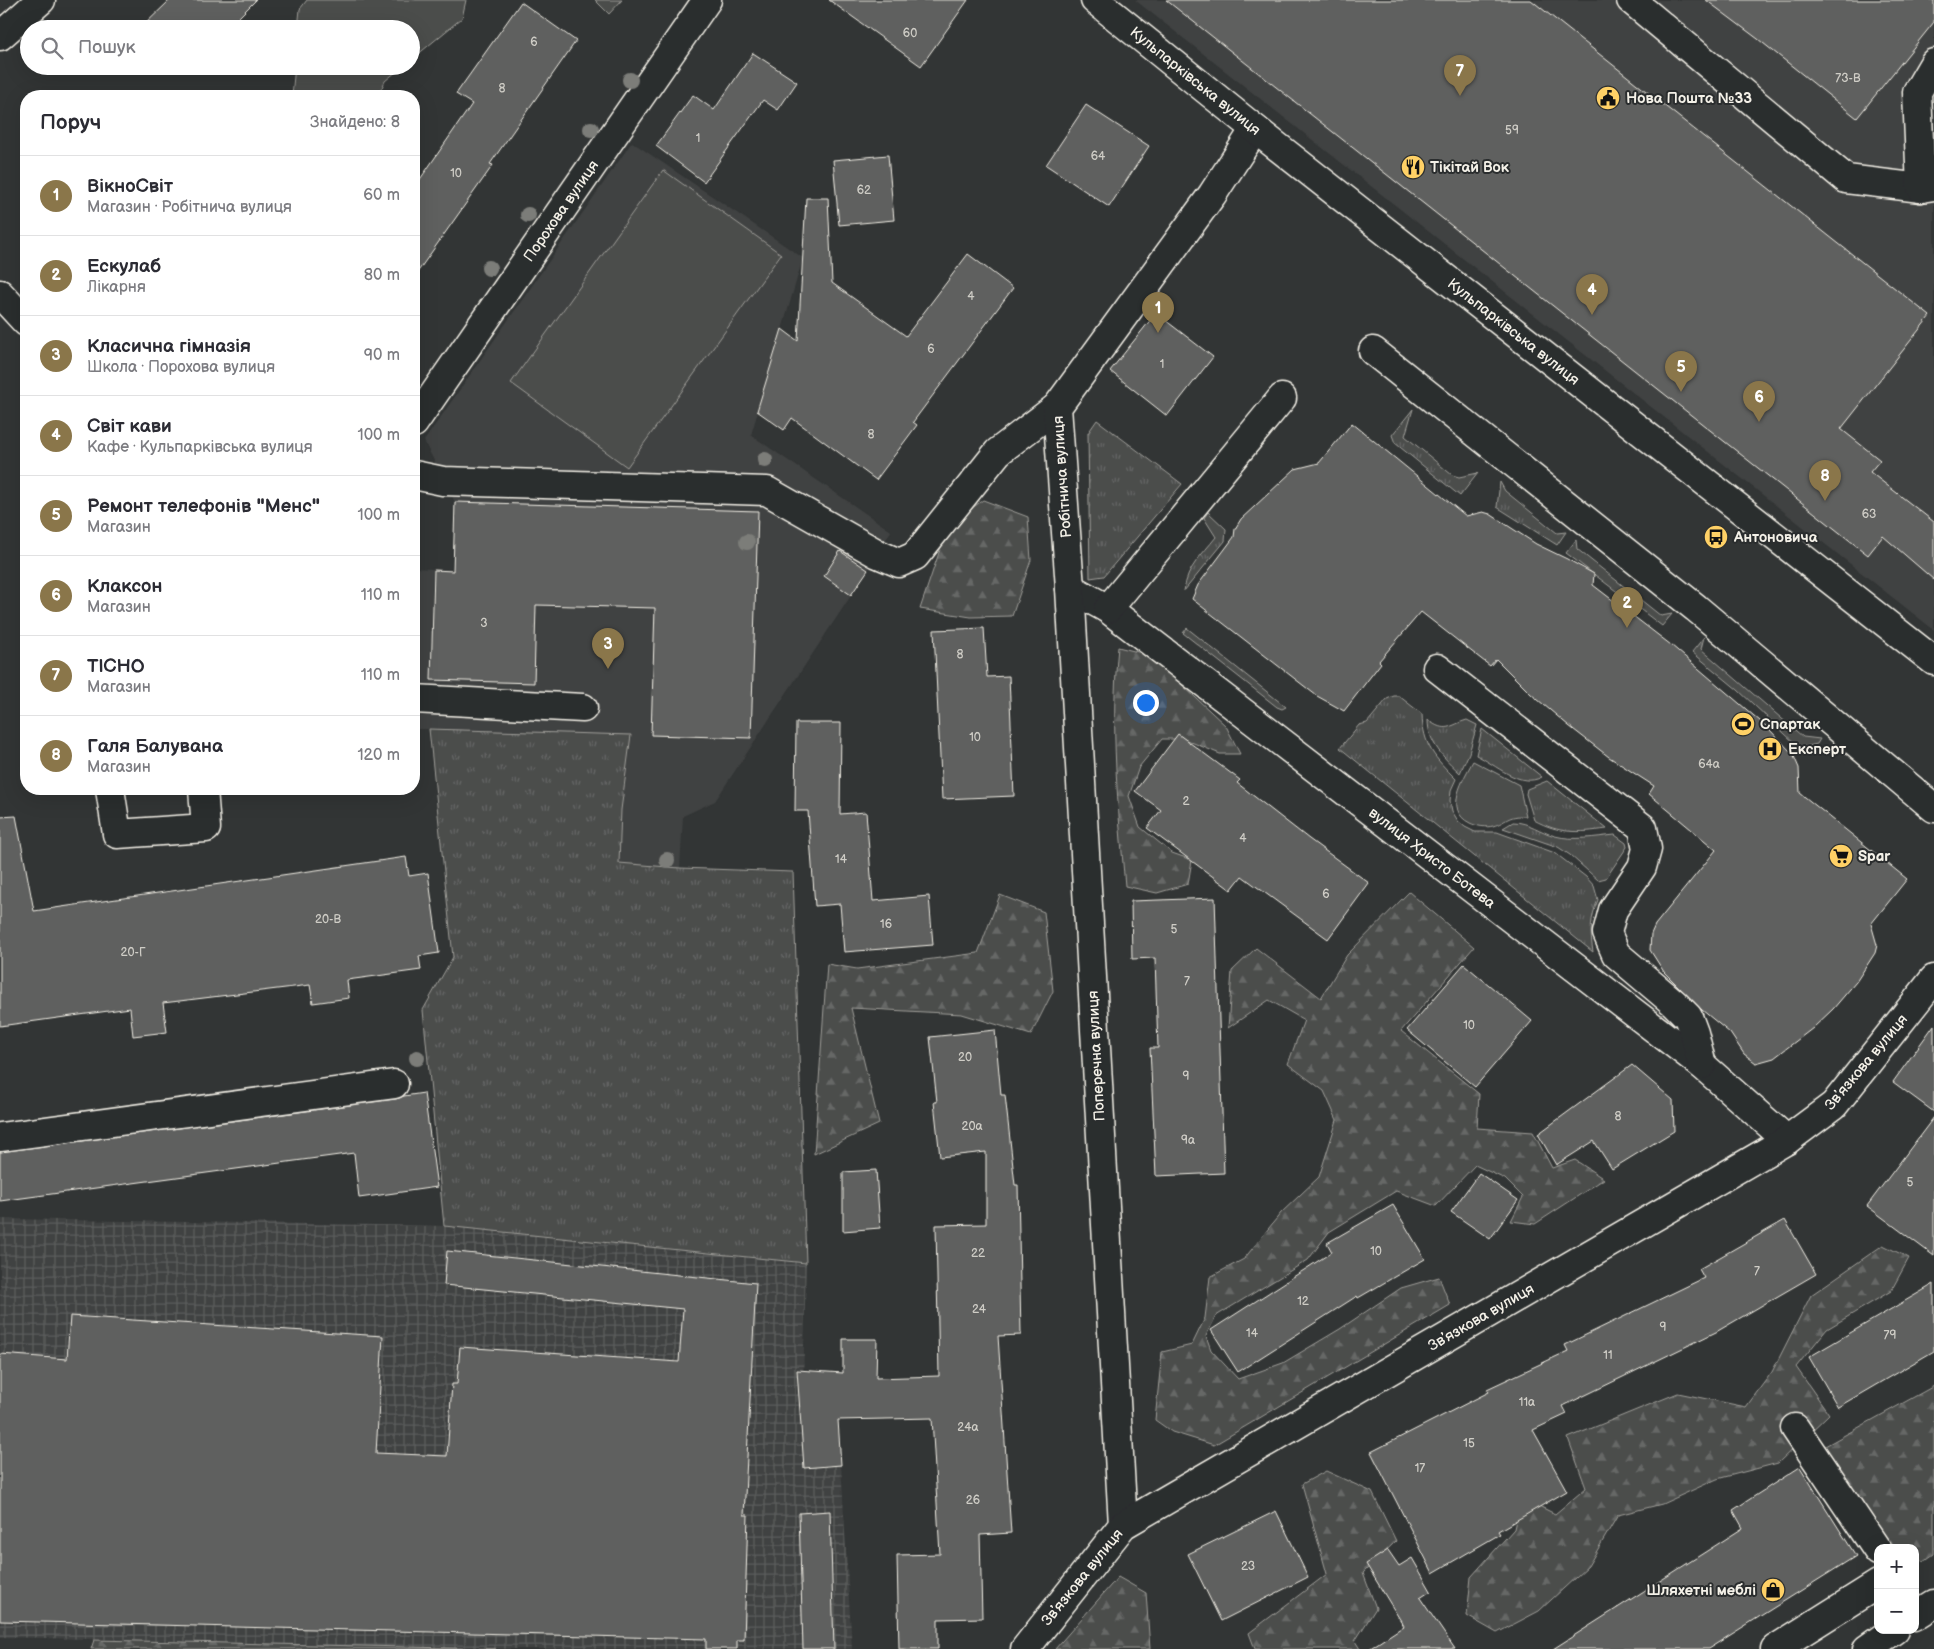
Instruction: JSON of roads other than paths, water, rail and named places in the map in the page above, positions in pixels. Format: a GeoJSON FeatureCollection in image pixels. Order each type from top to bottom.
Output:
{"type":"FeatureCollection","features":[{"type":"Feature","properties":{"kind":"street"},"geometry":{"type":"LineString","coordinates":[[0,36],[41,0]]}},
{"type":"Feature","properties":{"kind":"street","name":"Порохова вулиця"},"geometry":{"type":"LineString","coordinates":[[420,414],[707,0]]}},
{"type":"Feature","properties":{"kind":"street","name":"Кульпарківська вулиця"},"geometry":{"type":"LineString","coordinates":[[1094,0],[1255,129],[1934,662]]}},
{"type":"Feature","properties":{"kind":"street"},"geometry":{"type":"LineString","coordinates":[[1631,0],[1846,179],[1928,187],[1917,92],[1934,63]]}},
{"type":"Feature","properties":{"kind":"street","name":"Робітнича вулиця"},"geometry":{"type":"LineString","coordinates":[[1070,588],[1057,407],[1212,195],[1255,129]]}},
{"type":"Feature","properties":{"kind":"street"},"geometry":{"type":"LineString","coordinates":[[0,294],[20,316]]}},
{"type":"Feature","properties":{"kind":"street"},"geometry":{"type":"LineString","coordinates":[[1373,351],[1696,608],[1934,808]]}},
{"type":"Feature","properties":{"kind":"street"},"geometry":{"type":"LineString","coordinates":[[1108,609],[1282,398]]}},
{"type":"Feature","properties":{"kind":"street"},"geometry":{"type":"LineString","coordinates":[[420,476],[443,481],[767,491],[878,554],[899,563],[915,556],[998,452],[1057,407]]}},
{"type":"Feature","properties":{"kind":"street","name":"вулиця Христо Ботева"},"geometry":{"type":"LineString","coordinates":[[1070,588],[1108,609],[1702,1065],[1787,1140]]}},
{"type":"Feature","properties":{"kind":"street","name":"Поперечна вулиця"},"geometry":{"type":"LineString","coordinates":[[1070,588],[1123,1525]]}},
{"type":"Feature","properties":{"kind":"street"},"geometry":{"type":"LineString","coordinates":[[1437,668],[1643,828],[1647,849],[1642,867],[1613,910],[1607,933],[1616,954],[1688,1017],[1702,1065]]}},
{"type":"Feature","properties":{"kind":"street"},"geometry":{"type":"LineString","coordinates":[[420,699],[583,708]]}},
{"type":"Feature","properties":{"kind":"street"},"geometry":{"type":"LineString","coordinates":[[111,795],[117,834],[206,828],[203,795]]}},
{"type":"Feature","properties":{"kind":"street","name":"Звʼязкова вулиця"},"geometry":{"type":"LineString","coordinates":[[1025,1649],[1123,1525],[1787,1140],[1834,1105],[1934,979]]}},
{"type":"Feature","properties":{"kind":"street"},"geometry":{"type":"LineString","coordinates":[[0,1137],[394,1084]]}},
{"type":"Feature","properties":{"kind":"street"},"geometry":{"type":"LineString","coordinates":[[1795,1428],[1874,1546]]}},
{"type":"Feature","properties":{"kind":"street"},"geometry":{"type":"LineString","coordinates":[[1775,1649],[1874,1587]]}},
{"type":"Feature","properties":{"kind":"street"},"geometry":{"type":"LineString","coordinates":[[1867,1649],[1888,1634]]}},
{"type":"Feature","properties":{"kind":"place","name":"ТІСНО"},"geometry":{"type":"Point","coordinates":[1460,96]}},
{"type":"Feature","properties":{"kind":"place","name":"Нова Пошта №33"},"geometry":{"type":"Point","coordinates":[1608,98]}},
{"type":"Feature","properties":{"kind":"place","name":"Тікітай Вок"},"geometry":{"type":"Point","coordinates":[1413,167]}},
{"type":"Feature","properties":{"kind":"place","name":"Світ кави"},"geometry":{"type":"Point","coordinates":[1592,315]}},
{"type":"Feature","properties":{"kind":"place","name":"ВікноСвіт"},"geometry":{"type":"Point","coordinates":[1158,333]}},
{"type":"Feature","properties":{"kind":"place","name":"Ремонт телефонів \"Менс\""},"geometry":{"type":"Point","coordinates":[1681,392]}},
{"type":"Feature","properties":{"kind":"place","name":"Клаксон"},"geometry":{"type":"Point","coordinates":[1759,422]}},
{"type":"Feature","properties":{"kind":"place","name":"Галя Балувана"},"geometry":{"type":"Point","coordinates":[1825,501]}},
{"type":"Feature","properties":{"kind":"place","name":"Антоновича"},"geometry":{"type":"Point","coordinates":[1716,537]}},
{"type":"Feature","properties":{"kind":"place","name":"Ескулаб"},"geometry":{"type":"Point","coordinates":[1627,628]}},
{"type":"Feature","properties":{"kind":"place","name":"Класична гімназія"},"geometry":{"type":"Point","coordinates":[608,669]}},
{"type":"Feature","properties":{"kind":"place","name":"Спартак"},"geometry":{"type":"Point","coordinates":[1743,724]}},
{"type":"Feature","properties":{"kind":"place","name":"Експерт"},"geometry":{"type":"Point","coordinates":[1770,749]}},
{"type":"Feature","properties":{"kind":"place","name":"Spar"},"geometry":{"type":"Point","coordinates":[1841,856]}},
{"type":"Feature","properties":{"kind":"place","name":"Шляхетні меблі"},"geometry":{"type":"Point","coordinates":[1773,1590]}}]}
